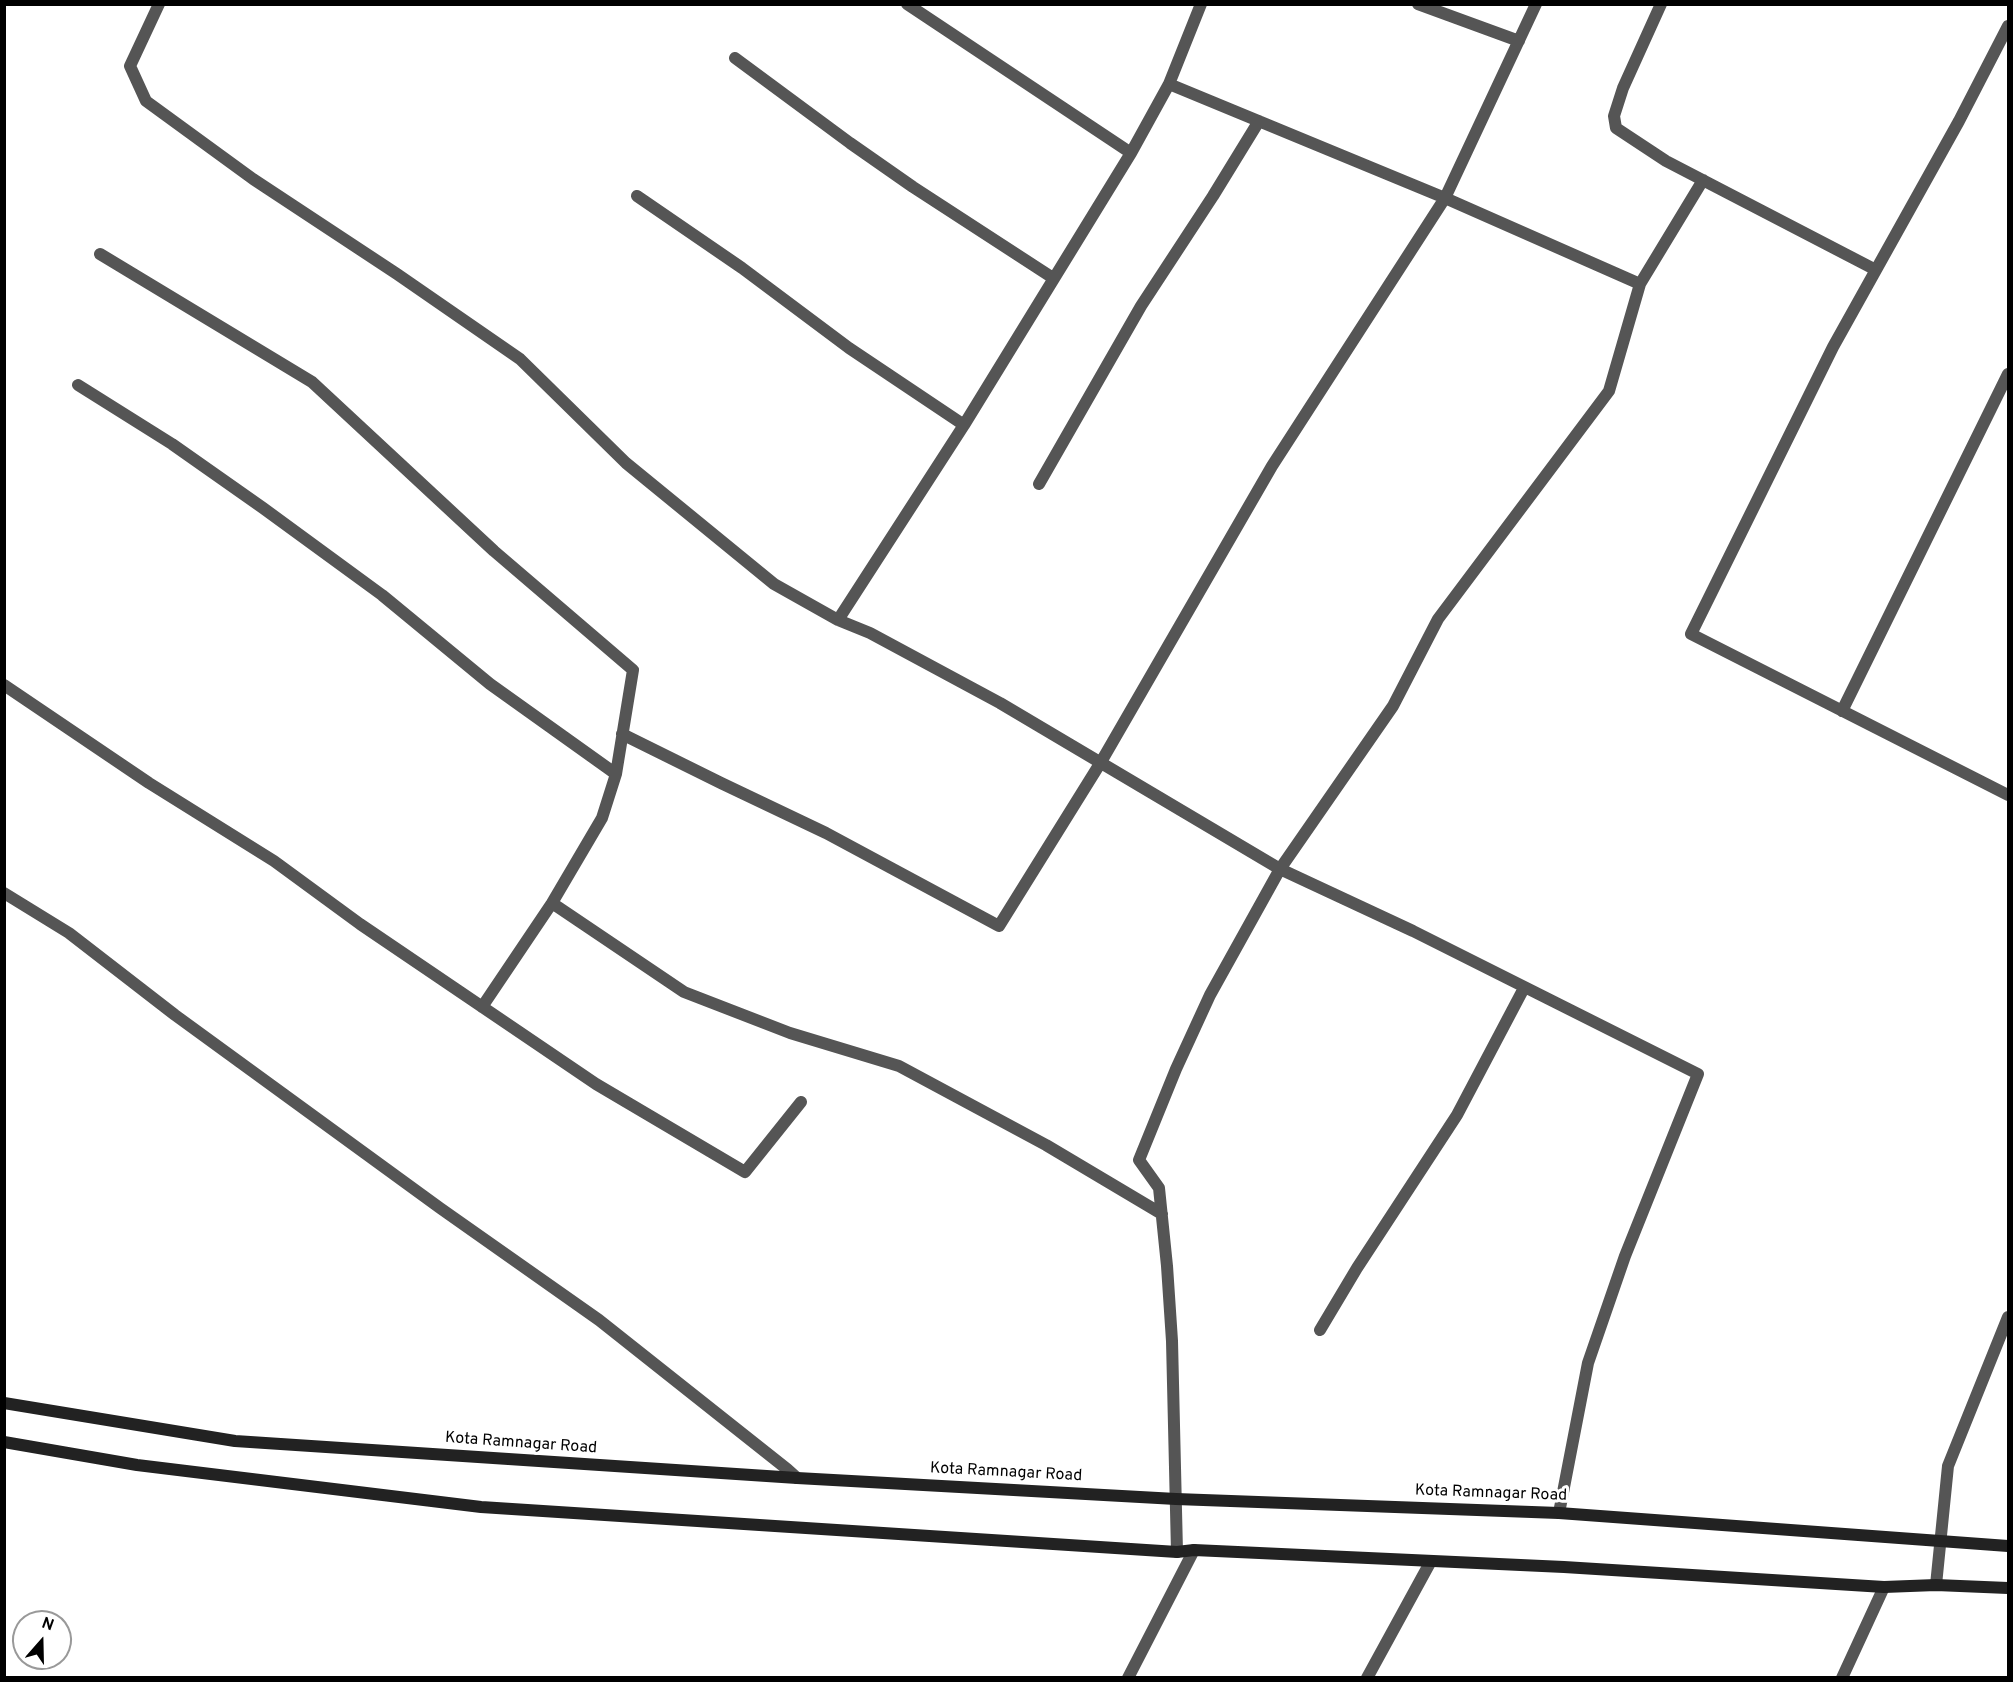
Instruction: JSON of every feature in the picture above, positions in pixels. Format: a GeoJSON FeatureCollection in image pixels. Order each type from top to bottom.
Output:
{"type":"FeatureCollection","features":[{"type":"Feature","properties":{"kind":"street"},"geometry":{"type":"LineString","coordinates":[[159,4],[130,66],[146,101],[253,179],[520,359],[626,464],[774,584],[838,620],[870,633],[1000,703],[1280,869],[1413,931],[1698,1074],[1625,1256],[1588,1363],[1559,1513]]}},
{"type":"Feature","properties":{"kind":"street"},"geometry":{"type":"LineString","coordinates":[[907,4],[1131,153]]}},
{"type":"Feature","properties":{"kind":"street"},"geometry":{"type":"LineString","coordinates":[[838,620],[964,425],[1131,153],[1169,84],[1200,4]]}},
{"type":"Feature","properties":{"kind":"street"},"geometry":{"type":"LineString","coordinates":[[1418,4],[1519,41]]}},
{"type":"Feature","properties":{"kind":"street"},"geometry":{"type":"LineString","coordinates":[[622,734],[826,833],[999,926],[1101,762],[1272,466],[1445,198],[1536,4]]}},
{"type":"Feature","properties":{"kind":"street"},"geometry":{"type":"LineString","coordinates":[[1661,4],[1623,88],[1614,116],[1616,128],[1666,161],[1876,270]]}},
{"type":"Feature","properties":{"kind":"street"},"geometry":{"type":"LineString","coordinates":[[2008,26],[1954,130],[1833,347],[1691,634],[2008,795]]}},
{"type":"Feature","properties":{"kind":"street"},"geometry":{"type":"LineString","coordinates":[[735,58],[895,174],[1053,278]]}},
{"type":"Feature","properties":{"kind":"street"},"geometry":{"type":"LineString","coordinates":[[1169,84],[1445,198],[1640,284]]}},
{"type":"Feature","properties":{"kind":"street"},"geometry":{"type":"LineString","coordinates":[[1039,483],[1141,306],[1214,196],[1259,122]]}},
{"type":"Feature","properties":{"kind":"street"},"geometry":{"type":"LineString","coordinates":[[1177,1552],[1172,1341],[1162,1214],[1159,1188],[1139,1160],[1209,995],[1280,869],[1393,706],[1438,619],[1609,391],[1640,284],[1702,180]]}},
{"type":"Feature","properties":{"kind":"street"},"geometry":{"type":"LineString","coordinates":[[637,196],[742,268],[849,348],[964,425]]}},
{"type":"Feature","properties":{"kind":"street"},"geometry":{"type":"LineString","coordinates":[[100,254],[312,382],[494,551],[633,670],[616,774],[602,818],[552,903],[482,1007]]}},
{"type":"Feature","properties":{"kind":"street"},"geometry":{"type":"LineString","coordinates":[[1842,711],[2008,374]]}},
{"type":"Feature","properties":{"kind":"street"},"geometry":{"type":"LineString","coordinates":[[78,385],[172,444],[272,515],[382,595],[490,684],[616,774]]}},
{"type":"Feature","properties":{"kind":"street"},"geometry":{"type":"LineString","coordinates":[[4,685],[149,783],[274,861],[360,924],[596,1084],[745,1172],[801,1102]]}},
{"type":"Feature","properties":{"kind":"street"},"geometry":{"type":"LineString","coordinates":[[4,893],[69,933],[175,1015],[440,1208],[599,1320],[797,1478]]}},
{"type":"Feature","properties":{"kind":"street"},"geometry":{"type":"LineString","coordinates":[[552,903],[684,992],[790,1033],[899,1066],[1046,1145],[1162,1214]]}},
{"type":"Feature","properties":{"kind":"street"},"geometry":{"type":"LineString","coordinates":[[1320,1330],[1357,1268],[1457,1115],[1524,988]]}},
{"type":"Feature","properties":{"kind":"street"},"geometry":{"type":"LineString","coordinates":[[1936,1585],[1948,1466],[2008,1317]]}},
{"type":"Feature","properties":{"kind":"street","name":"Kota Ramnagar Road"},"geometry":{"type":"LineString","coordinates":[[4,1403],[235,1442],[797,1478],[1176,1499],[1559,1513],[2008,1546]]}},
{"type":"Feature","properties":{"kind":"street"},"geometry":{"type":"LineString","coordinates":[[4,1442],[137,1465],[481,1507],[1177,1552],[1563,1567],[1884,1587],[1936,1585],[2008,1588]]}},
{"type":"Feature","properties":{"kind":"street"},"geometry":{"type":"LineString","coordinates":[[1128,1677],[1194,1551]]}},
{"type":"Feature","properties":{"kind":"street"},"geometry":{"type":"LineString","coordinates":[[1367,1677],[1431,1561]]}},
{"type":"Feature","properties":{"kind":"street"},"geometry":{"type":"LineString","coordinates":[[1842,1677],[1884,1587]]}}]}
